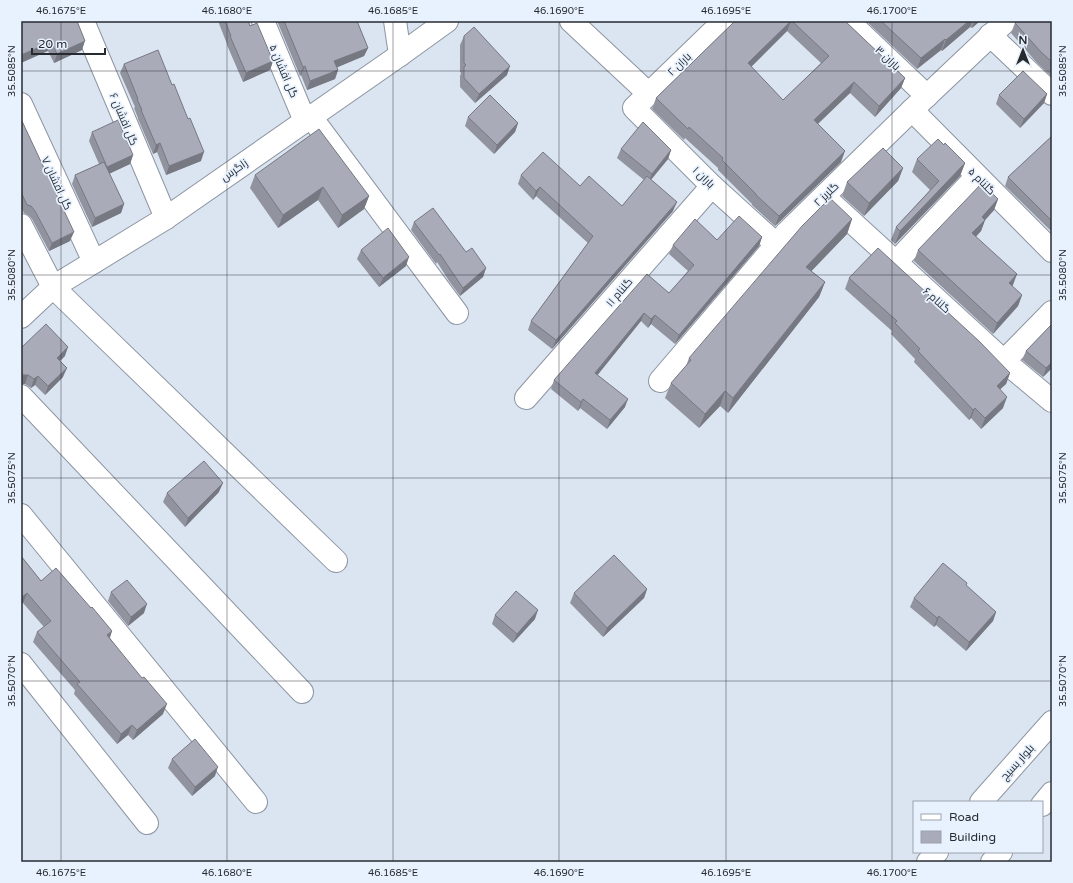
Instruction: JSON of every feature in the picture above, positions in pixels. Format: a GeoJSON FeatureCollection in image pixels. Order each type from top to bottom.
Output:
{"type":"FeatureCollection","features":[{"type":"Feature","properties":{"kind":"street","name":"گل افشان ۶"},"geometry":{"type":"LineString","coordinates":[[83,21],[166,218]]}},
{"type":"Feature","properties":{"kind":"street","name":"گل افشان ۵"},"geometry":{"type":"LineString","coordinates":[[263,21],[308,119],[457,313]]}},
{"type":"Feature","properties":{"kind":"street"},"geometry":{"type":"LineString","coordinates":[[394,21],[400,55]]}},
{"type":"Feature","properties":{"kind":"street","name":"زاگرس"},"geometry":{"type":"LineString","coordinates":[[21,317],[53,287],[166,218],[447,21]]}},
{"type":"Feature","properties":{"kind":"street","name":"باران ۱"},"geometry":{"type":"LineString","coordinates":[[571,21],[641,101],[712,186],[776,244]]}},
{"type":"Feature","properties":{"kind":"street","name":"باران ۲"},"geometry":{"type":"LineString","coordinates":[[641,101],[724,21]]}},
{"type":"Feature","properties":{"kind":"street","name":"باران ۳"},"geometry":{"type":"LineString","coordinates":[[848,21],[920,103]]}},
{"type":"Feature","properties":{"kind":"street","name":"گلریز ۲"},"geometry":{"type":"LineString","coordinates":[[660,381],[787,232],[1006,21]]}},
{"type":"Feature","properties":{"kind":"street"},"geometry":{"type":"LineString","coordinates":[[990,35],[1052,94]]}},
{"type":"Feature","properties":{"kind":"street","name":"گلنام ۵"},"geometry":{"type":"LineString","coordinates":[[920,103],[977,176],[1052,251]]}},
{"type":"Feature","properties":{"kind":"street","name":"گل افشان ۷"},"geometry":{"type":"LineString","coordinates":[[21,104],[94,262]]}},
{"type":"Feature","properties":{"kind":"street"},"geometry":{"type":"LineString","coordinates":[[896,262],[977,176]]}},
{"type":"Feature","properties":{"kind":"street","name":"گلنام ۱۱"},"geometry":{"type":"LineString","coordinates":[[526,398],[712,186]]}},
{"type":"Feature","properties":{"kind":"street","name":"گلنام ۶"},"geometry":{"type":"LineString","coordinates":[[824,196],[1004,361],[1052,401]]}},
{"type":"Feature","properties":{"kind":"street"},"geometry":{"type":"LineString","coordinates":[[21,225],[53,287],[336,561]]}},
{"type":"Feature","properties":{"kind":"street"},"geometry":{"type":"LineString","coordinates":[[1004,361],[1052,312]]}},
{"type":"Feature","properties":{"kind":"street"},"geometry":{"type":"LineString","coordinates":[[21,396],[302,692]]}},
{"type":"Feature","properties":{"kind":"street"},"geometry":{"type":"LineString","coordinates":[[21,515],[256,802]]}},
{"type":"Feature","properties":{"kind":"street"},"geometry":{"type":"LineString","coordinates":[[21,664],[147,823]]}},
{"type":"Feature","properties":{"kind":"street","name":"بلوار بسیج"},"geometry":{"type":"LineString","coordinates":[[983,801],[1052,722]]}},
{"type":"Feature","properties":{"kind":"street"},"geometry":{"type":"LineString","coordinates":[[1043,804],[1052,793]]}},
{"type":"Feature","properties":{"kind":"street"},"geometry":{"type":"LineString","coordinates":[[928,862],[936,853]]}},
{"type":"Feature","properties":{"kind":"street"},"geometry":{"type":"LineString","coordinates":[[992,862],[1000,853]]}},
{"type":"Feature","properties":{"kind":"building"},"geometry":{"type":"Polygon","coordinates":[[[21,21],[77,21],[85,41],[57,54],[51,42],[21,55],[21,21]]]}},
{"type":"Feature","properties":{"kind":"building"},"geometry":{"type":"Polygon","coordinates":[[[225,21],[248,21],[250,26],[257,23],[273,61],[246,73],[225,21]]]}},
{"type":"Feature","properties":{"kind":"building"},"geometry":{"type":"Polygon","coordinates":[[[284,21],[357,21],[368,48],[334,61],[338,70],[310,81],[305,66],[303,67],[284,21]]]}},
{"type":"Feature","properties":{"kind":"building"},"geometry":{"type":"Polygon","coordinates":[[[735,21],[791,21],[748,63],[783,100],[829,56],[792,21],[845,21],[905,78],[879,106],[854,82],[814,120],[845,151],[779,216],[722,160],[723,158],[689,127],[688,129],[656,98],[735,21]]]}},
{"type":"Feature","properties":{"kind":"building"},"geometry":{"type":"Polygon","coordinates":[[[881,21],[969,21],[921,58],[881,21]]]}},
{"type":"Feature","properties":{"kind":"building"},"geometry":{"type":"Polygon","coordinates":[[[1016,21],[1052,21],[1052,62],[1015,23],[1016,21]]]}},
{"type":"Feature","properties":{"kind":"building"},"geometry":{"type":"Polygon","coordinates":[[[474,27],[510,66],[479,94],[464,78],[464,67],[466,65],[464,63],[464,36],[474,27]]]}},
{"type":"Feature","properties":{"kind":"building"},"geometry":{"type":"Polygon","coordinates":[[[158,50],[172,85],[174,84],[188,119],[190,118],[204,152],[169,166],[160,143],[156,145],[124,64],[158,50]]]}},
{"type":"Feature","properties":{"kind":"building"},"geometry":{"type":"Polygon","coordinates":[[[1023,71],[1047,94],[1024,119],[999,95],[1023,71]]]}},
{"type":"Feature","properties":{"kind":"building"},"geometry":{"type":"Polygon","coordinates":[[[490,95],[518,123],[497,145],[468,117],[490,95]]]}},
{"type":"Feature","properties":{"kind":"building"},"geometry":{"type":"Polygon","coordinates":[[[21,119],[74,232],[52,243],[35,211],[31,206],[27,205],[21,192],[21,119]]]}},
{"type":"Feature","properties":{"kind":"building"},"geometry":{"type":"Polygon","coordinates":[[[118,120],[133,155],[107,167],[92,132],[118,120]]]}},
{"type":"Feature","properties":{"kind":"building"},"geometry":{"type":"Polygon","coordinates":[[[643,122],[671,150],[652,174],[621,149],[643,122]]]}},
{"type":"Feature","properties":{"kind":"building"},"geometry":{"type":"Polygon","coordinates":[[[319,129],[369,196],[342,215],[323,187],[283,215],[255,175],[319,129]]]}},
{"type":"Feature","properties":{"kind":"building"},"geometry":{"type":"Polygon","coordinates":[[[1052,136],[1052,221],[1008,177],[1052,136]]]}},
{"type":"Feature","properties":{"kind":"building"},"geometry":{"type":"Polygon","coordinates":[[[938,139],[944,145],[945,143],[965,163],[900,231],[896,227],[939,181],[917,159],[938,139]]]}},
{"type":"Feature","properties":{"kind":"building"},"geometry":{"type":"Polygon","coordinates":[[[883,148],[903,168],[869,203],[847,182],[883,148]]]}},
{"type":"Feature","properties":{"kind":"building"},"geometry":{"type":"Polygon","coordinates":[[[543,152],[580,186],[589,176],[622,206],[647,176],[677,202],[556,340],[531,321],[593,236],[540,187],[536,191],[521,175],[543,152]]]}},
{"type":"Feature","properties":{"kind":"building"},"geometry":{"type":"Polygon","coordinates":[[[104,162],[124,204],[95,218],[75,175],[104,162]]]}},
{"type":"Feature","properties":{"kind":"building"},"geometry":{"type":"Polygon","coordinates":[[[982,183],[998,199],[982,217],[985,220],[972,233],[1017,274],[1009,283],[1022,295],[997,323],[918,250],[982,183]]]}},
{"type":"Feature","properties":{"kind":"building"},"geometry":{"type":"Polygon","coordinates":[[[830,198],[852,219],[806,267],[825,282],[733,398],[725,391],[705,414],[671,383],[691,360],[689,358],[802,226],[830,198]]]}},
{"type":"Feature","properties":{"kind":"building"},"geometry":{"type":"Polygon","coordinates":[[[433,208],[466,252],[472,248],[486,268],[463,288],[440,254],[439,255],[414,222],[433,208]]]}},
{"type":"Feature","properties":{"kind":"building"},"geometry":{"type":"Polygon","coordinates":[[[739,216],[762,237],[679,335],[655,315],[651,319],[644,313],[595,373],[628,399],[610,420],[583,399],[581,402],[554,380],[647,274],[669,293],[694,265],[673,245],[695,219],[717,240],[739,216]]]}},
{"type":"Feature","properties":{"kind":"building"},"geometry":{"type":"Polygon","coordinates":[[[388,228],[409,257],[383,278],[361,250],[388,228]]]}},
{"type":"Feature","properties":{"kind":"building"},"geometry":{"type":"Polygon","coordinates":[[[878,248],[980,342],[1010,373],[997,386],[1007,397],[985,418],[975,408],[973,410],[918,351],[920,349],[895,323],[897,321],[849,278],[878,248]]]}},
{"type":"Feature","properties":{"kind":"building"},"geometry":{"type":"Polygon","coordinates":[[[46,324],[68,347],[57,358],[67,368],[48,386],[38,376],[34,379],[28,375],[23,375],[21,372],[21,348],[46,324]]]}},
{"type":"Feature","properties":{"kind":"building"},"geometry":{"type":"Polygon","coordinates":[[[1052,324],[1052,362],[1046,368],[1026,351],[1052,324]]]}},
{"type":"Feature","properties":{"kind":"building"},"geometry":{"type":"Polygon","coordinates":[[[204,461],[223,483],[188,518],[167,493],[204,461]]]}},
{"type":"Feature","properties":{"kind":"building"},"geometry":{"type":"Polygon","coordinates":[[[614,555],[647,589],[607,628],[574,593],[614,555]]]}},
{"type":"Feature","properties":{"kind":"building"},"geometry":{"type":"Polygon","coordinates":[[[21,556],[41,581],[56,568],[112,631],[107,635],[142,678],[144,677],[167,704],[137,730],[132,725],[121,734],[77,684],[80,682],[37,632],[51,621],[27,593],[21,598],[21,556]]]}},
{"type":"Feature","properties":{"kind":"building"},"geometry":{"type":"Polygon","coordinates":[[[943,563],[967,583],[966,585],[996,612],[969,642],[939,616],[937,618],[914,598],[943,563]]]}},
{"type":"Feature","properties":{"kind":"building"},"geometry":{"type":"Polygon","coordinates":[[[127,580],[147,604],[131,617],[111,592],[127,580]]]}},
{"type":"Feature","properties":{"kind":"building"},"geometry":{"type":"Polygon","coordinates":[[[516,591],[538,610],[517,634],[495,615],[516,591]]]}},
{"type":"Feature","properties":{"kind":"building"},"geometry":{"type":"Polygon","coordinates":[[[195,739],[218,767],[195,787],[172,759],[195,739]]]}}]}
